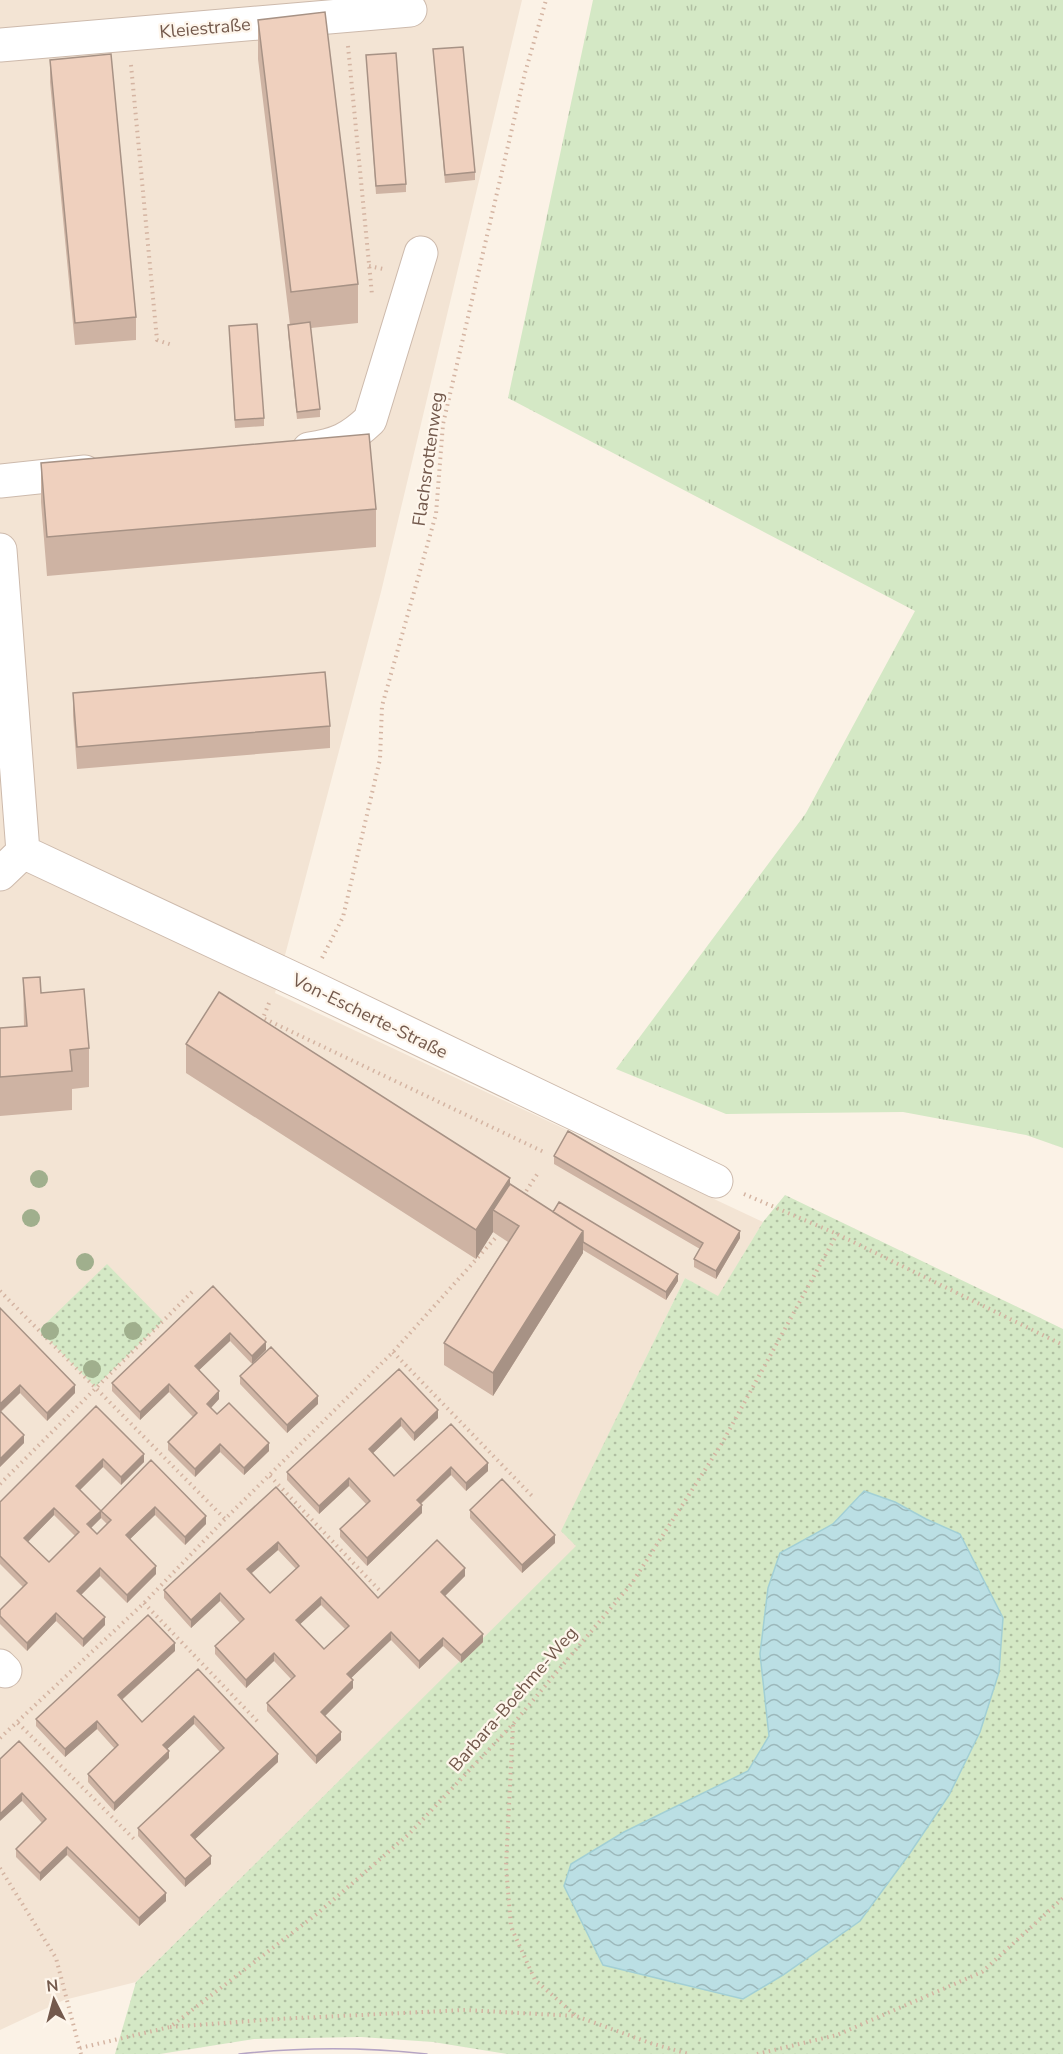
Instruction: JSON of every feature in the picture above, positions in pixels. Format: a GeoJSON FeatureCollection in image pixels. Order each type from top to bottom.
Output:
{"type":"FeatureCollection","features":[{"type":"Feature","properties":{"kind":"street","name":"Kleiestraße"},"geometry":{"type":"LineString","coordinates":[[0,45],[410,10]]}},
{"type":"Feature","properties":{"kind":"street"},"geometry":{"type":"LineString","coordinates":[[281,453],[332,446],[354,435],[370,420],[421,253]]}},
{"type":"Feature","properties":{"kind":"street"},"geometry":{"type":"LineString","coordinates":[[0,481],[109,470]]}},
{"type":"Feature","properties":{"kind":"street"},"geometry":{"type":"LineString","coordinates":[[0,550],[11,863]]}},
{"type":"Feature","properties":{"kind":"street","name":"Von-Escherte-Straße"},"geometry":{"type":"LineString","coordinates":[[11,863],[296,980],[716,1181]]}},
{"type":"Feature","properties":{"kind":"path","name":"Flachsrottenweg"},"geometry":{"type":"LineString","coordinates":[[546,0],[525,73],[443,424],[436,514],[382,706],[380,759],[343,917],[296,980],[263,1018],[546,1153]]}},
{"type":"Feature","properties":{"kind":"path"},"geometry":{"type":"LineString","coordinates":[[345,15],[373,301]]}},
{"type":"Feature","properties":{"kind":"path"},"geometry":{"type":"LineString","coordinates":[[128,34],[157,340],[172,345]]}},
{"type":"Feature","properties":{"kind":"path"},"geometry":{"type":"LineString","coordinates":[[521,1200],[538,1173]]}},
{"type":"Feature","properties":{"kind":"path"},"geometry":{"type":"LineString","coordinates":[[716,1181],[837,1234],[1063,1345]]}},
{"type":"Feature","properties":{"kind":"path","name":"Barbara-Boehme-Weg"},"geometry":{"type":"LineString","coordinates":[[80,2048],[170,2027],[318,1913],[409,1834],[513,1724],[632,1583],[721,1445],[837,1234]]}},
{"type":"Feature","properties":{"kind":"path"},"geometry":{"type":"LineString","coordinates":[[0,1738],[144,1603],[393,1352],[498,1235]]}},
{"type":"Feature","properties":{"kind":"path"},"geometry":{"type":"LineString","coordinates":[[0,1484],[195,1289]]}},
{"type":"Feature","properties":{"kind":"path"},"geometry":{"type":"LineString","coordinates":[[0,1292],[225,1519]]}},
{"type":"Feature","properties":{"kind":"path"},"geometry":{"type":"LineString","coordinates":[[393,1352],[534,1498]]}},
{"type":"Feature","properties":{"kind":"path"},"geometry":{"type":"LineString","coordinates":[[270,1476],[383,1594]]}},
{"type":"Feature","properties":{"kind":"path"},"geometry":{"type":"LineString","coordinates":[[144,1603],[259,1723]]}},
{"type":"Feature","properties":{"kind":"path"},"geometry":{"type":"LineString","coordinates":[[18,1723],[134,1839]]}},
{"type":"Feature","properties":{"kind":"path"},"geometry":{"type":"LineString","coordinates":[[513,1724],[506,1866],[511,1927],[535,1980],[576,2016]]}},
{"type":"Feature","properties":{"kind":"path"},"geometry":{"type":"LineString","coordinates":[[0,1868],[56,1958],[81,2054]]}},
{"type":"Feature","properties":{"kind":"path"},"geometry":{"type":"LineString","coordinates":[[757,2054],[837,2035],[982,1972],[1063,1898]]}},
{"type":"Feature","properties":{"kind":"path"},"geometry":{"type":"LineString","coordinates":[[170,2027],[277,2019],[465,2010],[576,2016],[650,2043],[689,2054]]}},
{"type":"Feature","properties":{"kind":"shaded area"},"geometry":{"type":"Polygon","coordinates":[[[0,0],[522,0],[381,592],[275,993],[763,1222],[718,1297],[685,1278],[562,1531],[577,1546],[136,1982],[64,2000],[0,2030],[0,0]]]}},
{"type":"Feature","properties":{"kind":"green space"},"geometry":{"type":"Polygon","coordinates":[[[593,0],[1063,0],[1063,1148],[1026,1135],[903,1112],[726,1114],[616,1069],[806,813],[915,611],[508,398],[593,0]]]}},
{"type":"Feature","properties":{"kind":"green space"},"geometry":{"type":"Polygon","coordinates":[[[785,1195],[1063,1329],[1063,2054],[507,2054],[433,2042],[361,2037],[254,2039],[160,2054],[115,2054],[136,1982],[576,1546],[561,1531],[685,1278],[718,1296],[763,1222],[785,1195]]]}},
{"type":"Feature","properties":{"kind":"green space"},"geometry":{"type":"Polygon","coordinates":[[[107,1264],[163,1321],[95,1387],[39,1330],[107,1264]]]}},
{"type":"Feature","properties":{"kind":"water"},"geometry":{"type":"Polygon","coordinates":[[[864,1491],[895,1502],[960,1534],[1003,1618],[999,1672],[980,1732],[949,1795],[860,1921],[783,1975],[743,1999],[603,1965],[564,1886],[571,1864],[624,1832],[748,1771],[769,1736],[760,1654],[768,1588],[780,1553],[833,1524],[864,1491]]]}},
{"type":"Feature","properties":{"kind":"building"},"geometry":{"type":"Polygon","coordinates":[[[325,12],[358,284],[291,292],[258,20],[325,12]]]}},
{"type":"Feature","properties":{"kind":"building"},"geometry":{"type":"Polygon","coordinates":[[[463,47],[475,172],[445,175],[433,49],[463,47]]]}},
{"type":"Feature","properties":{"kind":"building"},"geometry":{"type":"Polygon","coordinates":[[[396,53],[406,184],[376,186],[366,55],[396,53]]]}},
{"type":"Feature","properties":{"kind":"building"},"geometry":{"type":"Polygon","coordinates":[[[111,54],[136,317],[75,323],[50,60],[111,54]]]}},
{"type":"Feature","properties":{"kind":"building"},"geometry":{"type":"Polygon","coordinates":[[[310,322],[320,409],[297,412],[288,325],[310,322]]]}},
{"type":"Feature","properties":{"kind":"building"},"geometry":{"type":"Polygon","coordinates":[[[257,324],[264,418],[235,420],[229,326],[257,324]]]}},
{"type":"Feature","properties":{"kind":"building"},"geometry":{"type":"Polygon","coordinates":[[[369,434],[376,509],[47,537],[41,463],[369,434]]]}},
{"type":"Feature","properties":{"kind":"building"},"geometry":{"type":"Polygon","coordinates":[[[325,672],[330,726],[77,747],[73,693],[325,672]]]}},
{"type":"Feature","properties":{"kind":"building"},"geometry":{"type":"Polygon","coordinates":[[[40,977],[41,993],[84,989],[89,1048],[70,1050],[72,1071],[0,1077],[0,1028],[27,1026],[23,978],[40,977]]]}},
{"type":"Feature","properties":{"kind":"building"},"geometry":{"type":"Polygon","coordinates":[[[219,992],[510,1178],[476,1230],[186,1044],[219,992]]]}},
{"type":"Feature","properties":{"kind":"building"},"geometry":{"type":"Polygon","coordinates":[[[568,1131],[740,1231],[716,1271],[694,1259],[703,1243],[554,1156],[568,1131]]]}},
{"type":"Feature","properties":{"kind":"building"},"geometry":{"type":"Polygon","coordinates":[[[510,1184],[583,1231],[493,1373],[444,1343],[519,1226],[493,1210],[510,1184]]]}},
{"type":"Feature","properties":{"kind":"building"},"geometry":{"type":"Polygon","coordinates":[[[559,1202],[678,1274],[666,1292],[583,1242],[583,1231],[553,1212],[559,1202]]]}},
{"type":"Feature","properties":{"kind":"building"},"geometry":{"type":"Polygon","coordinates":[[[213,1286],[266,1342],[252,1356],[230,1333],[195,1366],[219,1391],[207,1404],[217,1414],[229,1403],[269,1443],[244,1468],[220,1444],[195,1469],[168,1442],[197,1413],[169,1384],[140,1412],[112,1383],[213,1286]]]}},
{"type":"Feature","properties":{"kind":"building"},"geometry":{"type":"Polygon","coordinates":[[[0,1308],[75,1385],[47,1413],[20,1385],[0,1404],[0,1308]]]}},
{"type":"Feature","properties":{"kind":"building"},"geometry":{"type":"Polygon","coordinates":[[[271,1347],[318,1396],[287,1425],[240,1376],[271,1347]]]}},
{"type":"Feature","properties":{"kind":"building"},"geometry":{"type":"Polygon","coordinates":[[[399,1369],[438,1410],[414,1433],[401,1418],[369,1449],[394,1476],[451,1424],[488,1463],[466,1483],[451,1467],[417,1500],[422,1505],[367,1558],[340,1529],[370,1501],[349,1478],[319,1506],[287,1472],[399,1369]]]}},
{"type":"Feature","properties":{"kind":"building"},"geometry":{"type":"Polygon","coordinates":[[[96,1406],[144,1454],[121,1477],[103,1459],[76,1486],[101,1511],[151,1460],[206,1516],[185,1537],[155,1507],[126,1535],[156,1566],[127,1595],[100,1568],[77,1591],[105,1617],[83,1639],[56,1613],[27,1643],[0,1616],[0,1610],[27,1583],[0,1556],[0,1502],[96,1406]],[[54,1508],[24,1538],[49,1562],[79,1532],[54,1508]],[[101,1511],[87,1524],[97,1534],[111,1520],[101,1511]]]}},
{"type":"Feature","properties":{"kind":"building"},"geometry":{"type":"Polygon","coordinates":[[[0,1411],[24,1435],[0,1459],[0,1411]]]}},
{"type":"Feature","properties":{"kind":"building"},"geometry":{"type":"Polygon","coordinates":[[[502,1479],[555,1535],[522,1565],[470,1510],[502,1479]]]}},
{"type":"Feature","properties":{"kind":"building"},"geometry":{"type":"Polygon","coordinates":[[[276,1487],[378,1598],[437,1540],[465,1568],[441,1592],[483,1634],[461,1655],[443,1638],[419,1661],[391,1632],[347,1674],[353,1680],[321,1712],[341,1732],[316,1756],[267,1703],[295,1676],[274,1653],[246,1680],[215,1646],[244,1619],[220,1593],[191,1620],[164,1590],[276,1487]],[[278,1542],[247,1569],[270,1593],[299,1566],[278,1542]],[[321,1597],[296,1620],[324,1649],[349,1626],[321,1597]]]}},
{"type":"Feature","properties":{"kind":"building"},"geometry":{"type":"Polygon","coordinates":[[[148,1615],[175,1643],[118,1695],[142,1722],[198,1669],[278,1754],[191,1835],[211,1856],[185,1879],[138,1828],[224,1748],[194,1716],[163,1745],[169,1751],[114,1803],[88,1774],[118,1745],[97,1721],[65,1749],[36,1719],[148,1615]]]}},
{"type":"Feature","properties":{"kind":"building"},"geometry":{"type":"Polygon","coordinates":[[[19,1741],[166,1893],[139,1918],[67,1847],[40,1873],[16,1849],[46,1819],[22,1793],[0,1814],[0,1759],[19,1741]]]}},
{"type":"Feature","properties":{"kind":"tram line"},"geometry":{"type":"LineString","coordinates":[[239,2054],[333,2049],[427,2054]]}}]}
